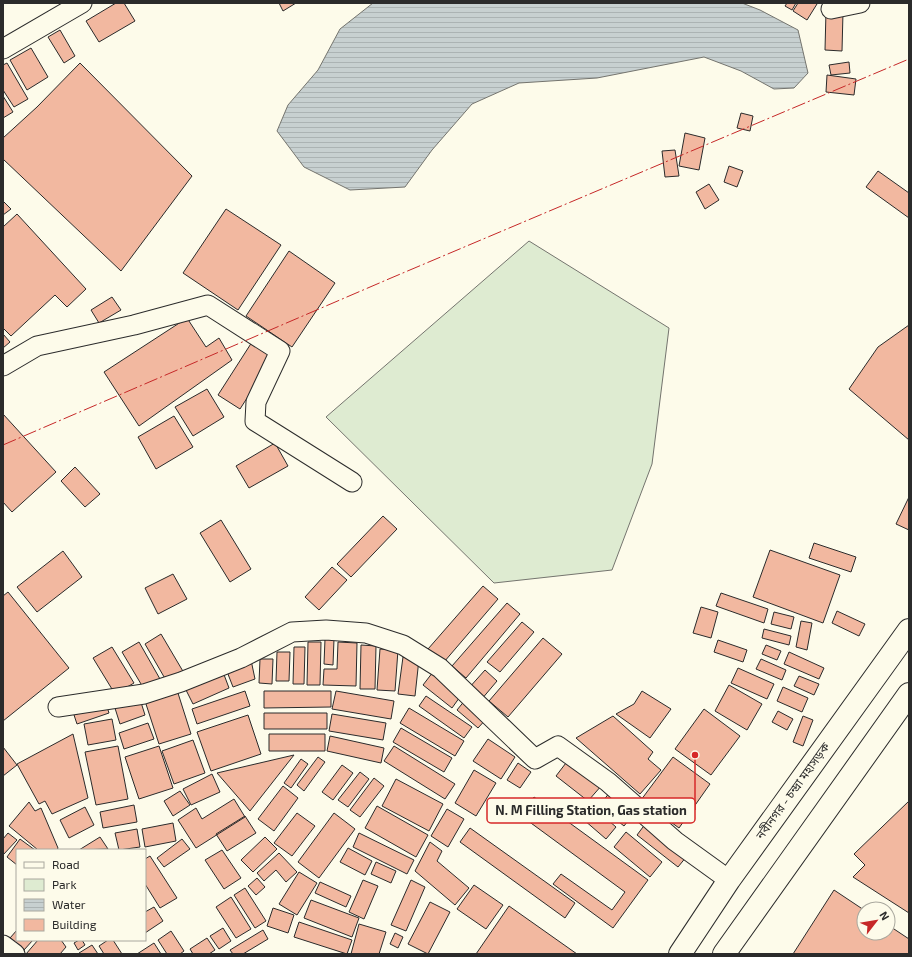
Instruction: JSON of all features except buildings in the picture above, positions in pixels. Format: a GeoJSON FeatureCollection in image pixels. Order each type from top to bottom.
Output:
{"type":"FeatureCollection","features":[{"type":"Feature","properties":{"kind":"highway","name":"নবীনগর - চন্দ্রা মহাসড়ক"},"geometry":{"type":"LineString","coordinates":[[680,954],[729,880],[909,630]]}},
{"type":"Feature","properties":{"kind":"highway"},"geometry":{"type":"LineString","coordinates":[[724,954],[909,694]]}},
{"type":"Feature","properties":{"kind":"street"},"geometry":{"type":"LineString","coordinates":[[3,49],[82,3]]}},
{"type":"Feature","properties":{"kind":"street"},"geometry":{"type":"LineString","coordinates":[[834,3],[831,8],[860,3]]}},
{"type":"Feature","properties":{"kind":"street"},"geometry":{"type":"LineString","coordinates":[[3,366],[37,346],[134,324],[208,305],[280,351],[256,402],[255,421],[352,482]]}},
{"type":"Feature","properties":{"kind":"street"},"geometry":{"type":"LineString","coordinates":[[58,707],[144,694],[181,682],[241,658],[292,632],[326,630],[366,633],[403,645],[440,668],[535,759],[558,746],[608,782],[675,841],[729,880]]}},
{"type":"Feature","properties":{"kind":"street"},"geometry":{"type":"LineString","coordinates":[[3,946],[15,954]]}},
{"type":"Feature","properties":{"kind":"green space"},"geometry":{"type":"Polygon","coordinates":[[[529,241],[669,328],[652,464],[612,570],[494,583],[326,417],[529,241]]]}},
{"type":"Feature","properties":{"kind":"water"},"geometry":{"type":"Polygon","coordinates":[[[373,3],[742,3],[760,10],[798,30],[808,73],[794,88],[774,89],[741,71],[704,57],[597,78],[519,83],[472,104],[432,150],[405,187],[350,190],[304,167],[277,131],[288,105],[318,70],[340,29],[373,3]]]}},
{"type":"Feature","properties":{"kind":"power"},"geometry":{"type":"LineString","coordinates":[[3,445],[391,278],[909,59]]}},
{"type":"Feature","properties":{"kind":"place","name":"N. M Filling Station, Gas station"},"geometry":{"type":"Point","coordinates":[695,755]}}]}
